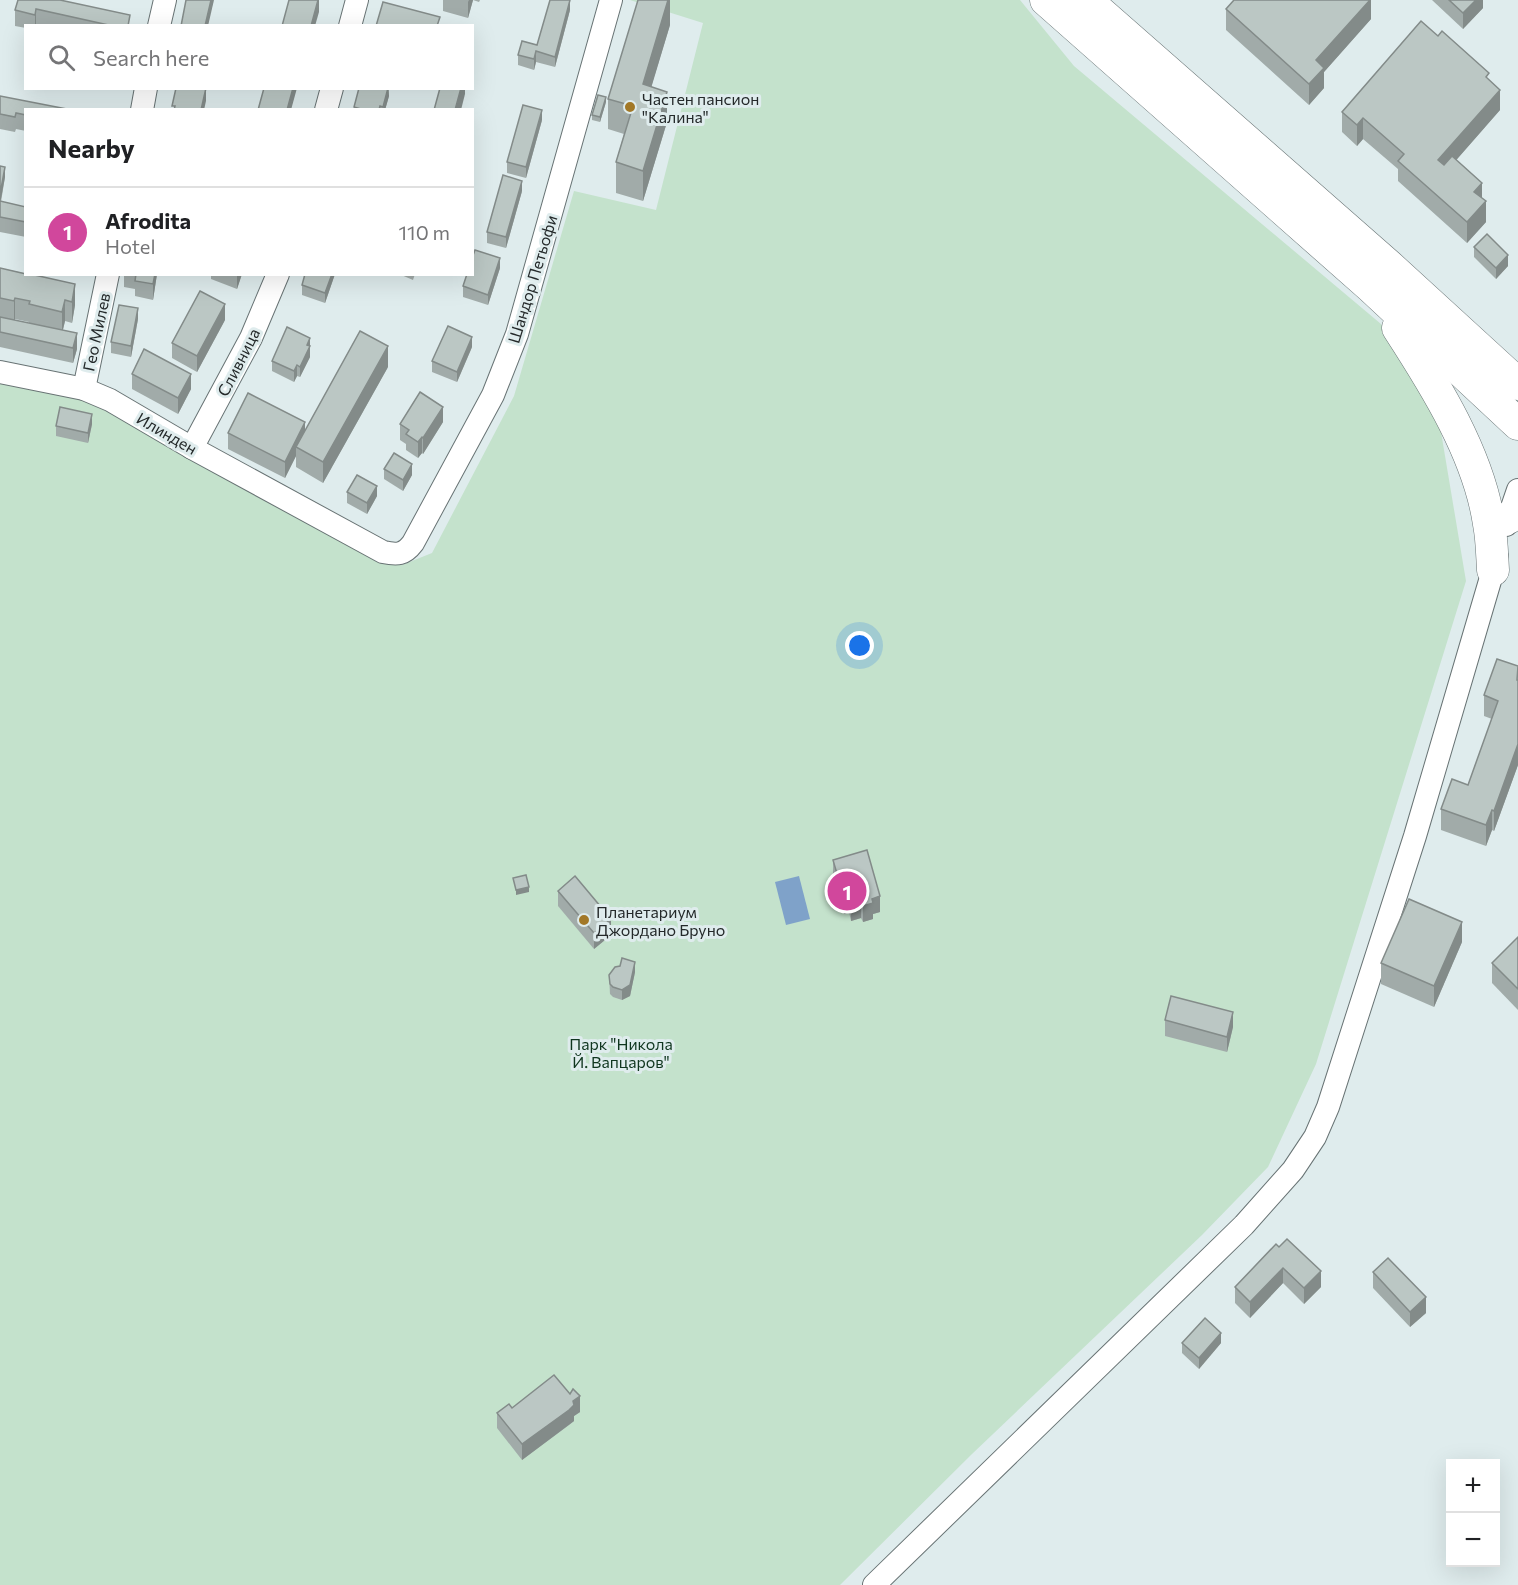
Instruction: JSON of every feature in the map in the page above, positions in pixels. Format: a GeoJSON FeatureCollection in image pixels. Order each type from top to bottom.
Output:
{"type":"FeatureCollection","features":[{"type":"Feature","properties":{"kind":"highway"},"geometry":{"type":"LineString","coordinates":[[1086,0],[1389,266],[1518,384]]}},
{"type":"Feature","properties":{"kind":"highway"},"geometry":{"type":"LineString","coordinates":[[1048,1],[1371,287],[1518,424]]}},
{"type":"Feature","properties":{"kind":"highway"},"geometry":{"type":"LineString","coordinates":[[1371,287],[1441,397],[1458,430],[1472,465],[1486,512],[1493,570]]}},
{"type":"Feature","properties":{"kind":"street"},"geometry":{"type":"LineString","coordinates":[[159,24],[165,0]]}},
{"type":"Feature","properties":{"kind":"street"},"geometry":{"type":"LineString","coordinates":[[351,24],[357,0]]}},
{"type":"Feature","properties":{"kind":"street","name":"Шандор Петьофи"},"geometry":{"type":"LineString","coordinates":[[413,543],[493,396],[516,334],[611,0]]}},
{"type":"Feature","properties":{"kind":"street"},"geometry":{"type":"LineString","coordinates":[[142,108],[146,90]]}},
{"type":"Feature","properties":{"kind":"street"},"geometry":{"type":"LineString","coordinates":[[327,108],[331,90]]}},
{"type":"Feature","properties":{"kind":"street","name":"Гео Милев"},"geometry":{"type":"LineString","coordinates":[[84,389],[108,276]]}},
{"type":"Feature","properties":{"kind":"street","name":"Сливница"},"geometry":{"type":"LineString","coordinates":[[192,448],[251,338],[277,276]]}},
{"type":"Feature","properties":{"kind":"street","name":"Илинден"},"geometry":{"type":"LineString","coordinates":[[0,372],[84,389],[110,400],[192,448],[383,552],[395,555],[407,551],[413,543]]}},
{"type":"Feature","properties":{"kind":"street"},"geometry":{"type":"LineString","coordinates":[[874,1585],[1244,1225],[1293,1170],[1316,1137],[1343,1064],[1411,847],[1493,570],[1515,507]]}},
{"type":"Feature","properties":{"kind":"green space","name":"Парк \"Никола Й. Вапцаров\""},"geometry":{"type":"Polygon","coordinates":[[[630,0],[1020,0],[1074,66],[1381,324],[1439,420],[1466,581],[1316,1064],[1268,1167],[1202,1235],[972,1454],[840,1585],[0,1585],[0,380],[84,401],[120,417],[377,558],[402,565],[432,553],[514,396],[574,191],[656,210],[703,23],[630,0]]]}},
{"type":"Feature","properties":{"kind":"water"},"geometry":{"type":"Polygon","coordinates":[[[799,876],[810,919],[786,925],[775,882],[799,876]]]}},
{"type":"Feature","properties":{"kind":"building"},"geometry":{"type":"Polygon","coordinates":[[[18,0],[60,0],[130,15],[128,24],[104,24],[36,9],[35,15],[15,10],[18,0]]]}},
{"type":"Feature","properties":{"kind":"building"},"geometry":{"type":"Polygon","coordinates":[[[186,0],[211,0],[205,24],[181,24],[186,0]]]}},
{"type":"Feature","properties":{"kind":"building"},"geometry":{"type":"Polygon","coordinates":[[[289,0],[318,0],[312,24],[283,24],[289,0]]]}},
{"type":"Feature","properties":{"kind":"building"},"geometry":{"type":"Polygon","coordinates":[[[550,0],[570,0],[555,57],[536,51],[534,59],[518,55],[522,41],[537,45],[550,0]]]}},
{"type":"Feature","properties":{"kind":"building"},"geometry":{"type":"Polygon","coordinates":[[[638,0],[668,0],[643,84],[667,92],[643,171],[616,162],[633,106],[608,99],[638,0]]]}},
{"type":"Feature","properties":{"kind":"building"},"geometry":{"type":"Polygon","coordinates":[[[1234,0],[1370,0],[1316,60],[1324,68],[1309,84],[1226,9],[1234,0]]]}},
{"type":"Feature","properties":{"kind":"building"},"geometry":{"type":"Polygon","coordinates":[[[1449,0],[1476,0],[1463,13],[1449,0]]]}},
{"type":"Feature","properties":{"kind":"building"},"geometry":{"type":"Polygon","coordinates":[[[383,2],[440,17],[438,24],[377,24],[383,2]]]}},
{"type":"Feature","properties":{"kind":"building"},"geometry":{"type":"Polygon","coordinates":[[[1421,21],[1438,36],[1442,31],[1489,73],[1486,77],[1500,90],[1438,160],[1444,165],[1452,156],[1482,183],[1474,192],[1486,201],[1467,222],[1398,161],[1404,154],[1363,118],[1357,125],[1342,112],[1421,21]]]}},
{"type":"Feature","properties":{"kind":"building"},"geometry":{"type":"Polygon","coordinates":[[[176,90],[206,90],[201,108],[174,108],[175,106],[172,106],[176,90]]]}},
{"type":"Feature","properties":{"kind":"building"},"geometry":{"type":"Polygon","coordinates":[[[263,90],[292,90],[288,108],[259,108],[263,90]]]}},
{"type":"Feature","properties":{"kind":"building"},"geometry":{"type":"Polygon","coordinates":[[[358,90],[387,90],[383,107],[354,107],[358,90]]]}},
{"type":"Feature","properties":{"kind":"building"},"geometry":{"type":"Polygon","coordinates":[[[439,90],[460,90],[456,108],[435,108],[439,90]]]}},
{"type":"Feature","properties":{"kind":"building"},"geometry":{"type":"Polygon","coordinates":[[[598,95],[606,97],[600,117],[592,115],[598,95]]]}},
{"type":"Feature","properties":{"kind":"building"},"geometry":{"type":"Polygon","coordinates":[[[0,96],[62,108],[24,108],[24,115],[16,113],[15,117],[0,114],[0,96]]]}},
{"type":"Feature","properties":{"kind":"building"},"geometry":{"type":"Polygon","coordinates":[[[523,105],[542,110],[526,167],[507,162],[523,105]]]}},
{"type":"Feature","properties":{"kind":"building"},"geometry":{"type":"Polygon","coordinates":[[[0,166],[5,167],[0,194],[0,166]]]}},
{"type":"Feature","properties":{"kind":"building"},"geometry":{"type":"Polygon","coordinates":[[[503,175],[522,181],[506,237],[487,232],[503,175]]]}},
{"type":"Feature","properties":{"kind":"building"},"geometry":{"type":"Polygon","coordinates":[[[0,201],[24,207],[24,222],[0,217],[0,201]]]}},
{"type":"Feature","properties":{"kind":"building"},"geometry":{"type":"Polygon","coordinates":[[[1487,234],[1508,255],[1496,268],[1474,247],[1487,234]]]}},
{"type":"Feature","properties":{"kind":"building"},"geometry":{"type":"Polygon","coordinates":[[[475,250],[500,258],[488,295],[463,286],[466,276],[474,276],[475,250]]]}},
{"type":"Feature","properties":{"kind":"building"},"geometry":{"type":"Polygon","coordinates":[[[0,268],[24,273],[24,276],[38,276],[75,284],[72,302],[65,300],[62,312],[29,304],[30,301],[0,298],[0,268]]]}},
{"type":"Feature","properties":{"kind":"building"},"geometry":{"type":"Polygon","coordinates":[[[136,276],[155,276],[153,284],[135,281],[136,276]]]}},
{"type":"Feature","properties":{"kind":"building"},"geometry":{"type":"Polygon","coordinates":[[[304,276],[331,276],[325,293],[302,285],[304,276]]]}},
{"type":"Feature","properties":{"kind":"building"},"geometry":{"type":"Polygon","coordinates":[[[200,291],[225,304],[197,356],[172,343],[200,291]]]}},
{"type":"Feature","properties":{"kind":"building"},"geometry":{"type":"Polygon","coordinates":[[[119,305],[138,308],[131,346],[111,342],[119,305]]]}},
{"type":"Feature","properties":{"kind":"building"},"geometry":{"type":"Polygon","coordinates":[[[0,317],[77,333],[73,348],[0,332],[0,317]]]}},
{"type":"Feature","properties":{"kind":"building"},"geometry":{"type":"Polygon","coordinates":[[[448,326],[472,337],[457,372],[432,361],[448,326]]]}},
{"type":"Feature","properties":{"kind":"building"},"geometry":{"type":"Polygon","coordinates":[[[287,327],[310,338],[307,345],[310,346],[300,367],[297,365],[294,371],[272,361],[287,327]]]}},
{"type":"Feature","properties":{"kind":"building"},"geometry":{"type":"Polygon","coordinates":[[[360,331],[388,346],[323,462],[296,447],[360,331]]]}},
{"type":"Feature","properties":{"kind":"building"},"geometry":{"type":"Polygon","coordinates":[[[144,349],[191,374],[178,398],[132,374],[144,349]]]}},
{"type":"Feature","properties":{"kind":"building"},"geometry":{"type":"Polygon","coordinates":[[[420,392],[443,407],[418,442],[406,434],[409,430],[400,424],[420,392]]]}},
{"type":"Feature","properties":{"kind":"building"},"geometry":{"type":"Polygon","coordinates":[[[248,393],[305,422],[285,462],[228,433],[248,393]]]}},
{"type":"Feature","properties":{"kind":"building"},"geometry":{"type":"Polygon","coordinates":[[[60,407],[92,414],[88,433],[56,426],[60,407]]]}},
{"type":"Feature","properties":{"kind":"building"},"geometry":{"type":"Polygon","coordinates":[[[394,453],[412,464],[403,480],[384,469],[394,453]]]}},
{"type":"Feature","properties":{"kind":"building"},"geometry":{"type":"Polygon","coordinates":[[[357,475],[377,486],[367,503],[347,492],[357,475]]]}},
{"type":"Feature","properties":{"kind":"building"},"geometry":{"type":"Polygon","coordinates":[[[1497,659],[1518,666],[1518,744],[1494,811],[1492,810],[1486,825],[1441,809],[1452,779],[1468,785],[1498,701],[1484,695],[1497,659]]]}},
{"type":"Feature","properties":{"kind":"building"},"geometry":{"type":"Polygon","coordinates":[[[867,850],[880,896],[872,899],[873,903],[863,906],[861,902],[851,905],[849,897],[844,898],[833,860],[867,850]]]}},
{"type":"Feature","properties":{"kind":"building"},"geometry":{"type":"Polygon","coordinates":[[[526,875],[529,887],[516,890],[513,878],[526,875]]]}},
{"type":"Feature","properties":{"kind":"building"},"geometry":{"type":"Polygon","coordinates":[[[575,876],[611,919],[594,933],[558,891],[575,876]]]}},
{"type":"Feature","properties":{"kind":"building"},"geometry":{"type":"Polygon","coordinates":[[[1409,899],[1462,922],[1434,986],[1381,963],[1409,899]]]}},
{"type":"Feature","properties":{"kind":"building"},"geometry":{"type":"Polygon","coordinates":[[[1518,937],[1518,989],[1492,963],[1518,937]]]}},
{"type":"Feature","properties":{"kind":"building"},"geometry":{"type":"Polygon","coordinates":[[[622,958],[635,962],[630,985],[622,990],[610,984],[609,975],[615,967],[620,966],[622,958]]]}},
{"type":"Feature","properties":{"kind":"building"},"geometry":{"type":"Polygon","coordinates":[[[1171,996],[1233,1012],[1227,1037],[1165,1020],[1171,996]]]}},
{"type":"Feature","properties":{"kind":"building"},"geometry":{"type":"Polygon","coordinates":[[[1287,1239],[1321,1271],[1304,1288],[1283,1268],[1250,1302],[1235,1287],[1276,1244],[1279,1247],[1287,1239]]]}},
{"type":"Feature","properties":{"kind":"building"},"geometry":{"type":"Polygon","coordinates":[[[1388,1258],[1426,1297],[1410,1312],[1373,1272],[1388,1258]]]}},
{"type":"Feature","properties":{"kind":"building"},"geometry":{"type":"Polygon","coordinates":[[[1205,1318],[1221,1333],[1199,1358],[1182,1343],[1205,1318]]]}},
{"type":"Feature","properties":{"kind":"building"},"geometry":{"type":"Polygon","coordinates":[[[554,1375],[570,1394],[573,1389],[580,1396],[573,1401],[574,1405],[569,1410],[522,1444],[497,1413],[509,1404],[512,1408],[554,1375]]]}},
{"type":"Feature","properties":{"kind":"place","name":"Частен пансион \"Калина\""},"geometry":{"type":"Point","coordinates":[630,107]}},
{"type":"Feature","properties":{"kind":"place","name":"Afrodita"},"geometry":{"type":"Point","coordinates":[847,891]}},
{"type":"Feature","properties":{"kind":"place","name":"Планетариум Джордано Бруно"},"geometry":{"type":"Point","coordinates":[584,920]}}]}
